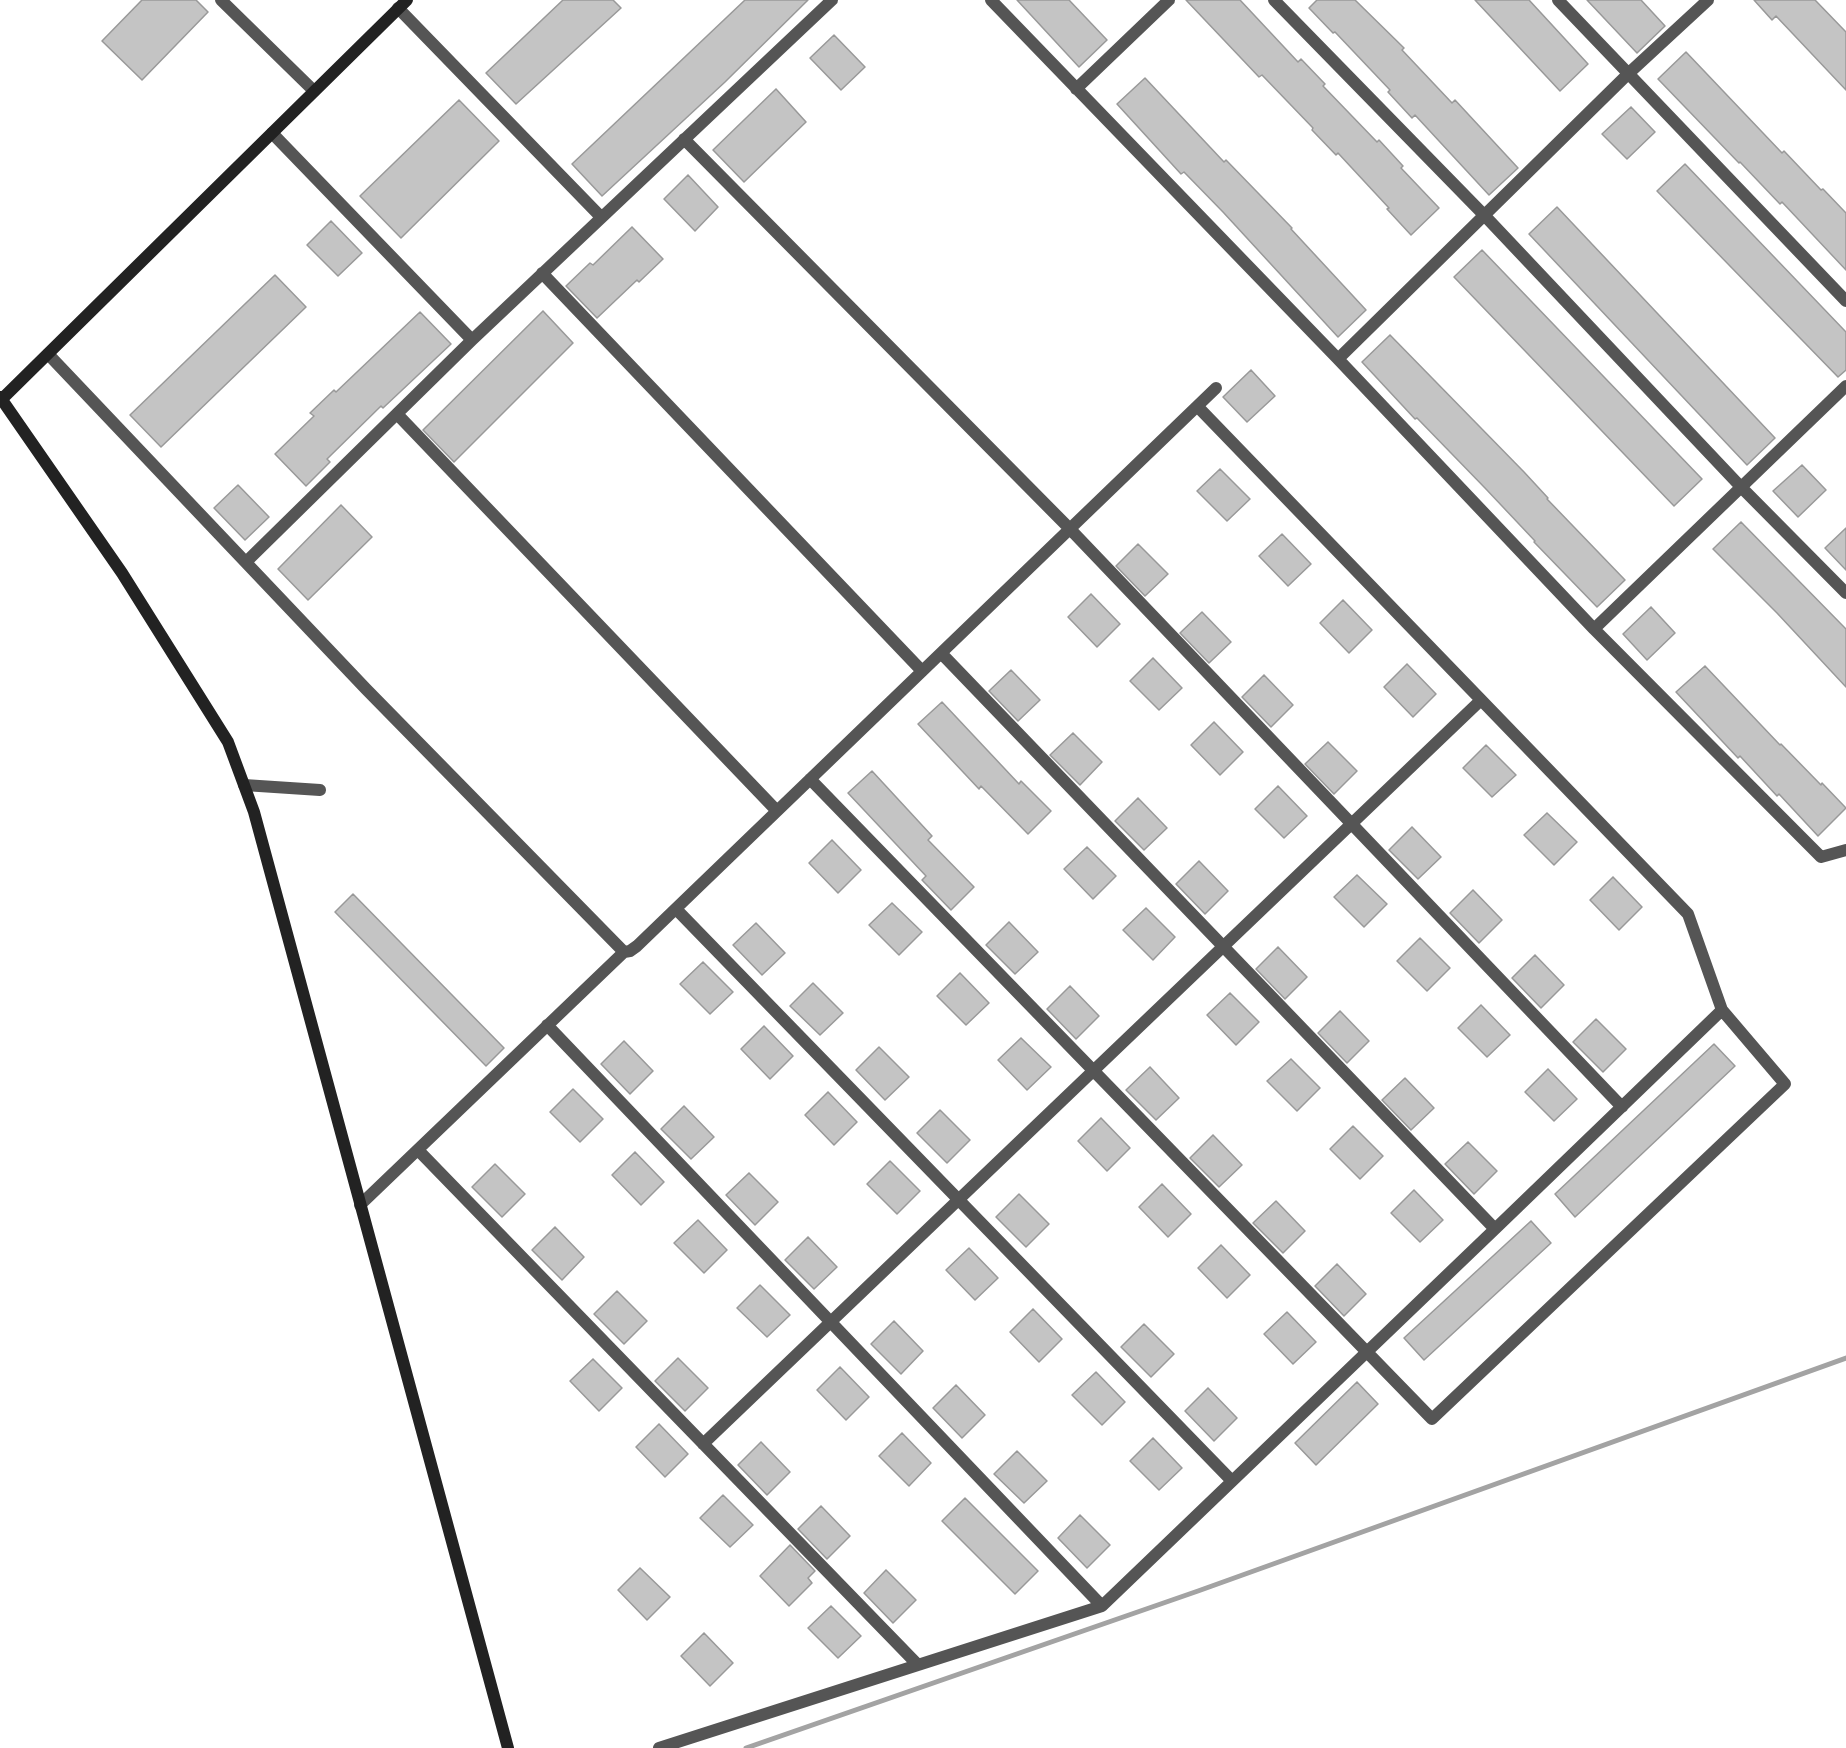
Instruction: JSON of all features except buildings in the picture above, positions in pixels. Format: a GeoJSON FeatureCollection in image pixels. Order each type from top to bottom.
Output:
{"type":"FeatureCollection","features":[{"type":"Feature","properties":{"kind":"main road"},"geometry":{"type":"LineString","coordinates":[[403,4],[1,399],[135,592],[228,742],[254,812],[508,1748]]}},
{"type":"Feature","properties":{"kind":"street"},"geometry":{"type":"LineString","coordinates":[[221,0],[315,91]]}},
{"type":"Feature","properties":{"kind":"street"},"geometry":{"type":"LineString","coordinates":[[246,562],[472,340],[832,0]]}},
{"type":"Feature","properties":{"kind":"street"},"geometry":{"type":"LineString","coordinates":[[991,0],[1338,359],[1594,629],[1821,857],[1846,850]]}},
{"type":"Feature","properties":{"kind":"street"},"geometry":{"type":"LineString","coordinates":[[1076,89],[1169,0]]}},
{"type":"Feature","properties":{"kind":"street"},"geometry":{"type":"LineString","coordinates":[[1274,0],[1485,216],[1741,487],[1846,593]]}},
{"type":"Feature","properties":{"kind":"street"},"geometry":{"type":"LineString","coordinates":[[1558,0],[1846,301]]}},
{"type":"Feature","properties":{"kind":"street"},"geometry":{"type":"LineString","coordinates":[[1338,359],[1629,73],[1707,0]]}},
{"type":"Feature","properties":{"kind":"street"},"geometry":{"type":"LineString","coordinates":[[403,4],[601,217]]}},
{"type":"Feature","properties":{"kind":"street"},"geometry":{"type":"LineString","coordinates":[[272,133],[472,340]]}},
{"type":"Feature","properties":{"kind":"street"},"geometry":{"type":"LineString","coordinates":[[684,139],[1070,529],[1622,1107]]}},
{"type":"Feature","properties":{"kind":"street"},"geometry":{"type":"LineString","coordinates":[[542,273],[922,671]]}},
{"type":"Feature","properties":{"kind":"street"},"geometry":{"type":"LineString","coordinates":[[48,354],[366,689],[624,951]]}},
{"type":"Feature","properties":{"kind":"street"},"geometry":{"type":"LineString","coordinates":[[1594,629],[1846,386]]}},
{"type":"Feature","properties":{"kind":"street"},"geometry":{"type":"LineString","coordinates":[[360,1205],[624,951],[630,951],[637,946],[676,909],[1216,388]]}},
{"type":"Feature","properties":{"kind":"street"},"geometry":{"type":"LineString","coordinates":[[810,778],[1432,1419],[1785,1084],[1722,1010],[1688,914],[1198,406]]}},
{"type":"Feature","properties":{"kind":"street"},"geometry":{"type":"LineString","coordinates":[[397,414],[777,811]]}},
{"type":"Feature","properties":{"kind":"street"},"geometry":{"type":"LineString","coordinates":[[941,653],[1495,1229]]}},
{"type":"Feature","properties":{"kind":"street"},"geometry":{"type":"LineString","coordinates":[[703,1444],[1481,700]]}},
{"type":"Feature","properties":{"kind":"street"},"geometry":{"type":"LineString","coordinates":[[244,785],[320,790]]}},
{"type":"Feature","properties":{"kind":"street"},"geometry":{"type":"LineString","coordinates":[[676,909],[1232,1481]]}},
{"type":"Feature","properties":{"kind":"street"},"geometry":{"type":"LineString","coordinates":[[659,1748],[1102,1606],[1722,1010]]}},
{"type":"Feature","properties":{"kind":"street"},"geometry":{"type":"LineString","coordinates":[[547,1025],[1102,1606]]}},
{"type":"Feature","properties":{"kind":"street"},"geometry":{"type":"LineString","coordinates":[[418,1150],[918,1665]]}},
{"type":"Feature","properties":{"kind":"waterway"},"geometry":{"type":"LineString","coordinates":[[746,1748],[1198,1591],[1846,1358]]}}]}
